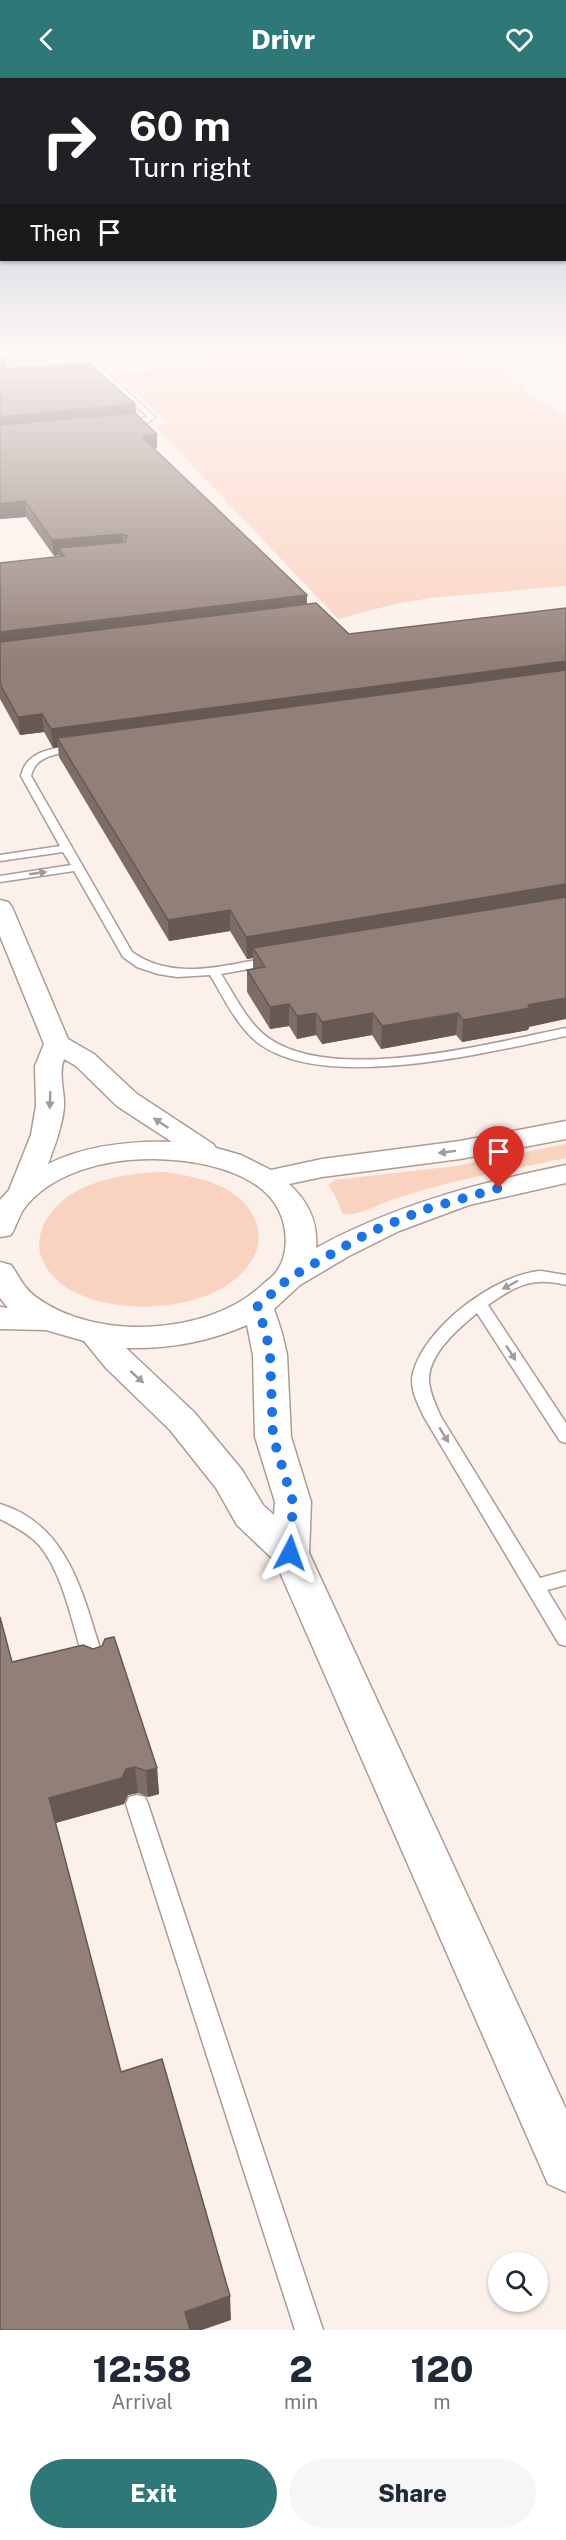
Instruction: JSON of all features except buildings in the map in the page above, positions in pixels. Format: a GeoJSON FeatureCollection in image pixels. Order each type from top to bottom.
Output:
{"type":"FeatureCollection","features":[{"type":"Feature","properties":{"kind":"street"},"geometry":{"type":"LineString","coordinates":[[0,907],[57,1044],[85,1060],[127,1100],[210,1155]]}},
{"type":"Feature","properties":{"kind":"street"},"geometry":{"type":"LineString","coordinates":[[8,1211],[45,1135],[50,1106],[48,1066],[57,1044]]}},
{"type":"Feature","properties":{"kind":"street"},"geometry":{"type":"LineString","coordinates":[[268,1180],[322,1168],[460,1150],[566,1130]]}},
{"type":"Feature","properties":{"kind":"street"},"geometry":{"type":"LineString","coordinates":[[8,1211],[38,1182],[75,1163],[120,1152],[167,1149],[210,1155],[239,1164],[268,1180],[296,1210],[303,1245],[289,1278]]}},
{"type":"Feature","properties":{"kind":"street"},"geometry":{"type":"LineString","coordinates":[[0,1317],[48,1319],[98,1335],[154,1338],[210,1328],[257,1307],[289,1278],[370,1232],[426,1209],[478,1193],[566,1174]]}},
{"type":"Feature","properties":{"kind":"street"},"geometry":{"type":"LineString","coordinates":[[0,1272],[15,1296],[48,1319]]}},
{"type":"Feature","properties":{"kind":"street"},"geometry":{"type":"LineString","coordinates":[[257,1307],[270,1354],[273,1437],[293,1502],[290,1553]]}},
{"type":"Feature","properties":{"kind":"street"},"geometry":{"type":"LineString","coordinates":[[98,1335],[118,1360],[182,1421],[229,1479],[250,1515],[290,1553],[566,2166]]}},
{"type":"Feature","properties":{"kind":"lane"},"geometry":{"type":"LineString","coordinates":[[94,746],[58,751],[42,756],[31,763],[26,772],[66,848],[127,954],[134,961],[166,972],[213,971],[284,959]]}},
{"type":"Feature","properties":{"kind":"lane"},"geometry":{"type":"LineString","coordinates":[[0,858],[66,848]]}},
{"type":"Feature","properties":{"kind":"lane"},"geometry":{"type":"LineString","coordinates":[[0,879],[77,867]]}},
{"type":"Feature","properties":{"kind":"lane"},"geometry":{"type":"LineString","coordinates":[[213,971],[258,1037],[281,1050],[316,1059],[376,1063],[404,1060],[566,1032]]}},
{"type":"Feature","properties":{"kind":"lane"},"geometry":{"type":"LineString","coordinates":[[566,1280],[545,1276],[524,1279],[479,1304],[431,1350],[421,1374],[422,1387],[433,1417],[537,1586],[566,1638]]}},
{"type":"Feature","properties":{"kind":"lane"},"geometry":{"type":"LineString","coordinates":[[479,1304],[566,1437]]}},
{"type":"Feature","properties":{"kind":"lane"},"geometry":{"type":"LineString","coordinates":[[0,1511],[31,1527],[59,1559],[95,1665]]}},
{"type":"Feature","properties":{"kind":"lane"},"geometry":{"type":"LineString","coordinates":[[537,1586],[566,1578]]}},
{"type":"Feature","properties":{"kind":"lane"},"geometry":{"type":"LineString","coordinates":[[137,1804],[309,2330]]}},
{"type":"Feature","properties":{"kind":"shaded area"},"geometry":{"type":"Polygon","coordinates":[[[181,453],[566,453],[566,586],[430,598],[395,604],[338,619],[181,453]]]}},
{"type":"Feature","properties":{"kind":"shaded area"},"geometry":{"type":"Polygon","coordinates":[[[566,1144],[566,1158],[436,1186],[353,1214],[342,1213],[328,1185],[334,1180],[456,1166],[566,1144]]]}},
{"type":"Feature","properties":{"kind":"shaded area"},"geometry":{"type":"Polygon","coordinates":[[[164,1172],[192,1177],[219,1186],[232,1192],[251,1212],[258,1229],[258,1245],[256,1253],[242,1273],[226,1286],[206,1296],[162,1306],[117,1305],[98,1301],[73,1291],[51,1274],[40,1255],[40,1237],[44,1224],[53,1210],[66,1198],[80,1189],[113,1178],[164,1172]]]}},
{"type":"Feature","properties":{"kind":"route"},"geometry":{"type":"LineString","coordinates":[[290,1553],[293,1502],[273,1437],[270,1354],[257,1307],[289,1278],[370,1232],[426,1209],[499,1188]]}}]}
